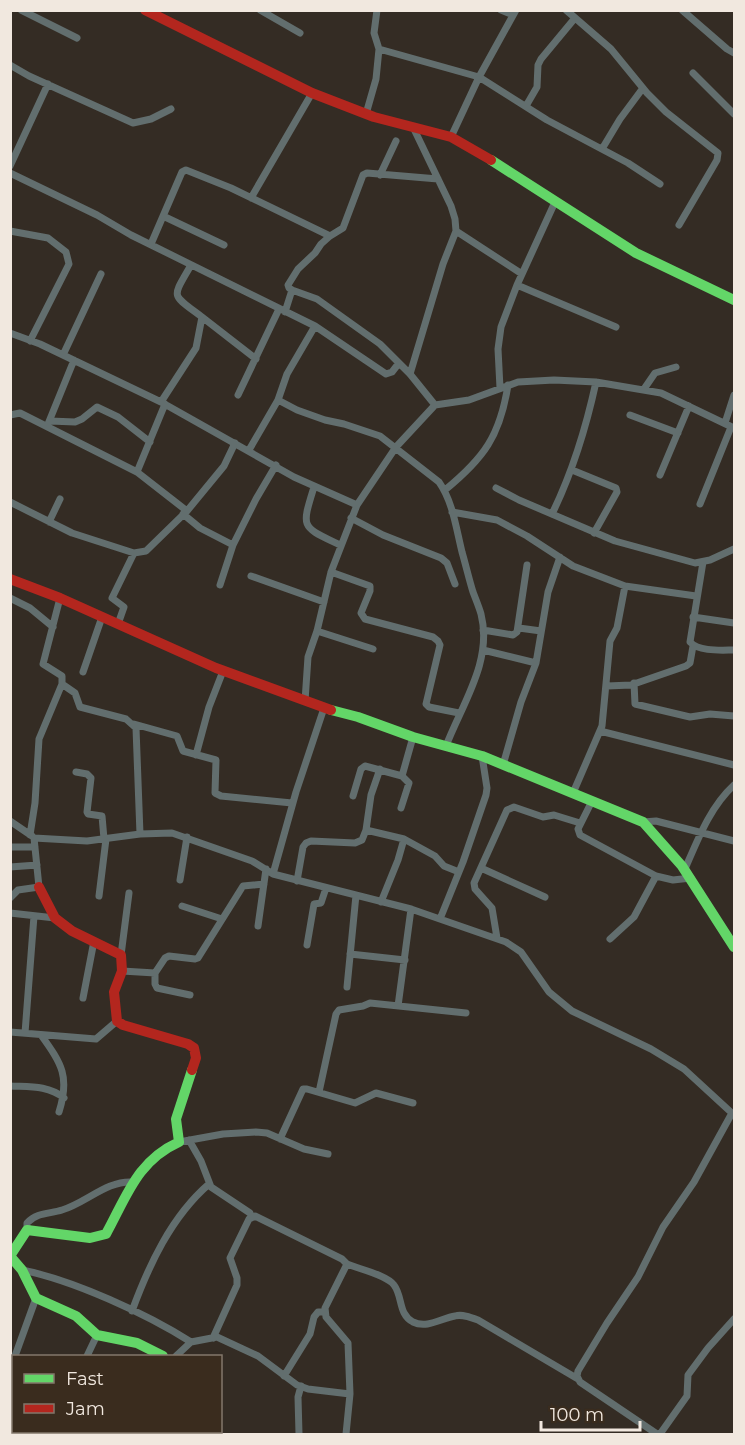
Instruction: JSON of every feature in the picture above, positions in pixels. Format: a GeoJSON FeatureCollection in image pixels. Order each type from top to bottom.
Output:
{"type":"FeatureCollection","features":[{"type":"Feature","properties":{"kind":"street"},"geometry":{"type":"LineString","coordinates":[[21,10],[77,38]]}},
{"type":"Feature","properties":{"kind":"street"},"geometry":{"type":"LineString","coordinates":[[260,10],[300,33]]}},
{"type":"Feature","properties":{"kind":"street"},"geometry":{"type":"LineString","coordinates":[[366,114],[376,79],[379,49],[375,33],[377,10]]}},
{"type":"Feature","properties":{"kind":"street"},"geometry":{"type":"LineString","coordinates":[[451,137],[479,77],[514,13],[501,10]]}},
{"type":"Feature","properties":{"kind":"street"},"geometry":{"type":"LineString","coordinates":[[566,10],[611,49],[666,112],[718,153],[717,160],[680,225]]}},
{"type":"Feature","properties":{"kind":"street"},"geometry":{"type":"LineString","coordinates":[[682,10],[727,49],[735,53]]}},
{"type":"Feature","properties":{"kind":"street"},"geometry":{"type":"LineString","coordinates":[[149,11],[312,93],[366,114],[451,137],[474,149],[636,253],[735,300]]}},
{"type":"Feature","properties":{"kind":"street"},"geometry":{"type":"LineString","coordinates":[[526,106],[537,87],[538,65],[541,59],[575,18]]}},
{"type":"Feature","properties":{"kind":"street"},"geometry":{"type":"LineString","coordinates":[[379,49],[479,77],[660,184]]}},
{"type":"Feature","properties":{"kind":"street"},"geometry":{"type":"LineString","coordinates":[[10,65],[29,76],[133,123],[151,119],[171,109]]}},
{"type":"Feature","properties":{"kind":"street"},"geometry":{"type":"LineString","coordinates":[[693,73],[735,114]]}},
{"type":"Feature","properties":{"kind":"street"},"geometry":{"type":"LineString","coordinates":[[10,166],[48,84]]}},
{"type":"Feature","properties":{"kind":"street"},"geometry":{"type":"LineString","coordinates":[[602,149],[643,88]]}},
{"type":"Feature","properties":{"kind":"street"},"geometry":{"type":"LineString","coordinates":[[251,198],[312,93]]}},
{"type":"Feature","properties":{"kind":"street"},"geometry":{"type":"LineString","coordinates":[[410,374],[443,264],[456,231],[451,206],[413,127]]}},
{"type":"Feature","properties":{"kind":"street"},"geometry":{"type":"LineString","coordinates":[[380,175],[396,141]]}},
{"type":"Feature","properties":{"kind":"street"},"geometry":{"type":"LineString","coordinates":[[151,244],[182,172],[186,170],[231,188],[330,236]]}},
{"type":"Feature","properties":{"kind":"street"},"geometry":{"type":"LineString","coordinates":[[10,173],[315,326],[386,374],[390,374],[399,363]]}},
{"type":"Feature","properties":{"kind":"street"},"geometry":{"type":"LineString","coordinates":[[435,405],[410,374],[380,344],[317,299],[292,290],[288,288],[288,285],[298,269],[330,236],[343,228],[363,175],[367,173],[438,178]]}},
{"type":"Feature","properties":{"kind":"street"},"geometry":{"type":"LineString","coordinates":[[500,388],[499,337],[517,285],[555,202]]}},
{"type":"Feature","properties":{"kind":"street"},"geometry":{"type":"LineString","coordinates":[[163,216],[224,245]]}},
{"type":"Feature","properties":{"kind":"street"},"geometry":{"type":"LineString","coordinates":[[10,231],[48,238],[66,252],[69,264],[30,341]]}},
{"type":"Feature","properties":{"kind":"street"},"geometry":{"type":"LineString","coordinates":[[456,231],[522,274]]}},
{"type":"Feature","properties":{"kind":"street"},"geometry":{"type":"LineString","coordinates":[[191,265],[176,296],[256,359]]}},
{"type":"Feature","properties":{"kind":"street"},"geometry":{"type":"LineString","coordinates":[[63,355],[101,274]]}},
{"type":"Feature","properties":{"kind":"street"},"geometry":{"type":"LineString","coordinates":[[517,285],[616,327]]}},
{"type":"Feature","properties":{"kind":"street"},"geometry":{"type":"LineString","coordinates":[[238,396],[292,290]]}},
{"type":"Feature","properties":{"kind":"street"},"geometry":{"type":"LineString","coordinates":[[137,472],[163,403],[196,348],[202,317]]}},
{"type":"Feature","properties":{"kind":"street"},"geometry":{"type":"LineString","coordinates":[[249,450],[278,400],[287,374],[315,326]]}},
{"type":"Feature","properties":{"kind":"street"},"geometry":{"type":"LineString","coordinates":[[11,334],[63,355],[163,403],[314,487],[357,505]]}},
{"type":"Feature","properties":{"kind":"street"},"geometry":{"type":"LineString","coordinates":[[49,424],[74,360]]}},
{"type":"Feature","properties":{"kind":"street"},"geometry":{"type":"LineString","coordinates":[[644,389],[655,373],[676,367]]}},
{"type":"Feature","properties":{"kind":"street"},"geometry":{"type":"LineString","coordinates":[[305,701],[308,657],[317,632],[331,572],[351,518],[357,505],[396,447],[435,405],[469,400],[518,382],[545,380],[596,382],[661,393],[730,426]]}},
{"type":"Feature","properties":{"kind":"street"},"geometry":{"type":"LineString","coordinates":[[552,514],[572,470],[585,431],[596,382]]}},
{"type":"Feature","properties":{"kind":"street"},"geometry":{"type":"LineString","coordinates":[[445,490],[466,473],[489,447],[504,409],[508,385]]}},
{"type":"Feature","properties":{"kind":"street"},"geometry":{"type":"LineString","coordinates":[[700,504],[730,426],[735,395]]}},
{"type":"Feature","properties":{"kind":"street"},"geometry":{"type":"LineString","coordinates":[[278,400],[325,420],[380,436],[439,482],[445,490],[468,577],[481,613],[483,630],[483,650],[473,685],[446,746]]}},
{"type":"Feature","properties":{"kind":"street"},"geometry":{"type":"LineString","coordinates":[[660,475],[689,406]]}},
{"type":"Feature","properties":{"kind":"street"},"geometry":{"type":"LineString","coordinates":[[49,424],[75,422],[97,407],[118,417],[150,442]]}},
{"type":"Feature","properties":{"kind":"street"},"geometry":{"type":"LineString","coordinates":[[10,415],[20,413],[49,424],[137,472],[208,533],[233,545]]}},
{"type":"Feature","properties":{"kind":"street"},"geometry":{"type":"LineString","coordinates":[[630,415],[678,433]]}},
{"type":"Feature","properties":{"kind":"street"},"geometry":{"type":"LineString","coordinates":[[10,502],[72,533],[134,553],[146,551],[185,512],[224,466],[235,443]]}},
{"type":"Feature","properties":{"kind":"street"},"geometry":{"type":"LineString","coordinates":[[220,585],[233,545],[256,498],[276,465]]}},
{"type":"Feature","properties":{"kind":"street"},"geometry":{"type":"LineString","coordinates":[[572,470],[616,488],[618,492],[594,533]]}},
{"type":"Feature","properties":{"kind":"street"},"geometry":{"type":"LineString","coordinates":[[314,487],[305,516],[307,526],[311,531],[340,545]]}},
{"type":"Feature","properties":{"kind":"street"},"geometry":{"type":"LineString","coordinates":[[496,488],[615,541],[695,563],[735,549]]}},
{"type":"Feature","properties":{"kind":"street"},"geometry":{"type":"LineString","coordinates":[[49,522],[60,499]]}},
{"type":"Feature","properties":{"kind":"street"},"geometry":{"type":"LineString","coordinates":[[452,512],[497,520],[573,566],[625,586],[696,596]]}},
{"type":"Feature","properties":{"kind":"street"},"geometry":{"type":"LineString","coordinates":[[351,518],[383,535],[441,558],[447,563],[455,584]]}},
{"type":"Feature","properties":{"kind":"street"},"geometry":{"type":"LineString","coordinates":[[118,624],[124,607],[112,598],[134,553]]}},
{"type":"Feature","properties":{"kind":"street"},"geometry":{"type":"LineString","coordinates":[[503,765],[521,702],[536,663],[548,592],[560,557]]}},
{"type":"Feature","properties":{"kind":"street"},"geometry":{"type":"LineString","coordinates":[[607,686],[634,683],[689,665],[693,646],[690,642],[693,617],[703,562]]}},
{"type":"Feature","properties":{"kind":"street"},"geometry":{"type":"LineString","coordinates":[[483,630],[513,635],[519,628],[527,565]]}},
{"type":"Feature","properties":{"kind":"street"},"geometry":{"type":"LineString","coordinates":[[331,572],[370,586],[361,613],[365,618],[433,637],[438,641],[440,645],[426,704],[459,713]]}},
{"type":"Feature","properties":{"kind":"street"},"geometry":{"type":"LineString","coordinates":[[250,576],[324,602]]}},
{"type":"Feature","properties":{"kind":"street"},"geometry":{"type":"LineString","coordinates":[[10,579],[60,598],[224,671],[324,708],[413,737],[482,756],[643,822],[661,838],[688,873],[735,947]]}},
{"type":"Feature","properties":{"kind":"street"},"geometry":{"type":"LineString","coordinates":[[573,793],[600,731],[607,686],[610,641],[617,628],[625,586]]}},
{"type":"Feature","properties":{"kind":"street"},"geometry":{"type":"LineString","coordinates":[[10,598],[30,608],[53,627]]}},
{"type":"Feature","properties":{"kind":"street"},"geometry":{"type":"LineString","coordinates":[[60,598],[43,664],[62,676],[62,684],[42,726],[39,739],[32,836],[39,887],[55,918],[72,931],[121,955]]}},
{"type":"Feature","properties":{"kind":"street"},"geometry":{"type":"LineString","coordinates":[[83,672],[102,617]]}},
{"type":"Feature","properties":{"kind":"street"},"geometry":{"type":"LineString","coordinates":[[693,617],[735,623]]}},
{"type":"Feature","properties":{"kind":"street"},"geometry":{"type":"LineString","coordinates":[[519,628],[541,631]]}},
{"type":"Feature","properties":{"kind":"street"},"geometry":{"type":"LineString","coordinates":[[317,632],[373,649]]}},
{"type":"Feature","properties":{"kind":"street"},"geometry":{"type":"LineString","coordinates":[[693,646],[735,650]]}},
{"type":"Feature","properties":{"kind":"street"},"geometry":{"type":"LineString","coordinates":[[483,650],[536,663]]}},
{"type":"Feature","properties":{"kind":"street"},"geometry":{"type":"LineString","coordinates":[[196,754],[209,707],[224,671]]}},
{"type":"Feature","properties":{"kind":"street"},"geometry":{"type":"LineString","coordinates":[[634,683],[635,704],[690,717],[710,714],[735,716]]}},
{"type":"Feature","properties":{"kind":"street"},"geometry":{"type":"LineString","coordinates":[[62,684],[75,693],[80,707],[177,736],[181,750],[216,760],[215,793],[221,796],[292,803]]}},
{"type":"Feature","properties":{"kind":"street"},"geometry":{"type":"LineString","coordinates":[[258,926],[264,884],[324,708]]}},
{"type":"Feature","properties":{"kind":"street"},"geometry":{"type":"LineString","coordinates":[[134,724],[140,834]]}},
{"type":"Feature","properties":{"kind":"street"},"geometry":{"type":"LineString","coordinates":[[600,731],[735,765]]}},
{"type":"Feature","properties":{"kind":"street"},"geometry":{"type":"LineString","coordinates":[[402,776],[413,737]]}},
{"type":"Feature","properties":{"kind":"street"},"geometry":{"type":"LineString","coordinates":[[440,919],[459,872],[487,788],[482,756]]}},
{"type":"Feature","properties":{"kind":"street"},"geometry":{"type":"LineString","coordinates":[[353,796],[363,767],[367,765],[402,776],[409,783],[401,808]]}},
{"type":"Feature","properties":{"kind":"street"},"geometry":{"type":"LineString","coordinates":[[297,881],[303,847],[306,843],[311,841],[359,842],[366,830],[371,795],[380,769]]}},
{"type":"Feature","properties":{"kind":"street"},"geometry":{"type":"LineString","coordinates":[[76,772],[91,777],[88,814],[102,816],[105,839],[99,896]]}},
{"type":"Feature","properties":{"kind":"street"},"geometry":{"type":"LineString","coordinates":[[592,801],[580,823],[577,832],[580,836],[656,876],[673,880],[688,873],[701,831],[727,792],[735,785]]}},
{"type":"Feature","properties":{"kind":"street"},"geometry":{"type":"LineString","coordinates":[[497,938],[492,908],[474,886],[509,808],[514,807],[545,818],[554,815],[580,823]]}},
{"type":"Feature","properties":{"kind":"street"},"geometry":{"type":"LineString","coordinates":[[10,821],[32,836],[67,841],[172,833],[252,861],[269,872],[411,909],[497,938],[521,952],[549,992],[572,1011],[651,1049],[684,1069],[711,1092],[733,1114],[694,1182],[663,1227],[638,1277],[578,1371],[578,1379]]}},
{"type":"Feature","properties":{"kind":"street"},"geometry":{"type":"LineString","coordinates":[[643,822],[656,821],[735,841]]}},
{"type":"Feature","properties":{"kind":"street"},"geometry":{"type":"LineString","coordinates":[[366,830],[404,839],[435,856],[444,866],[459,872]]}},
{"type":"Feature","properties":{"kind":"street"},"geometry":{"type":"LineString","coordinates":[[180,880],[187,837]]}},
{"type":"Feature","properties":{"kind":"street"},"geometry":{"type":"LineString","coordinates":[[381,902],[404,839]]}},
{"type":"Feature","properties":{"kind":"street"},"geometry":{"type":"LineString","coordinates":[[10,847],[35,847]]}},
{"type":"Feature","properties":{"kind":"street"},"geometry":{"type":"LineString","coordinates":[[10,867],[37,865]]}},
{"type":"Feature","properties":{"kind":"street"},"geometry":{"type":"LineString","coordinates":[[481,868],[545,897]]}},
{"type":"Feature","properties":{"kind":"street"},"geometry":{"type":"LineString","coordinates":[[610,939],[634,917],[656,876]]}},
{"type":"Feature","properties":{"kind":"street"},"geometry":{"type":"LineString","coordinates":[[190,995],[157,988],[155,973],[168,956],[198,958],[243,886],[264,884]]}},
{"type":"Feature","properties":{"kind":"street"},"geometry":{"type":"LineString","coordinates":[[10,898],[18,890],[39,887]]}},
{"type":"Feature","properties":{"kind":"street"},"geometry":{"type":"LineString","coordinates":[[307,945],[314,904],[321,903],[326,888]]}},
{"type":"Feature","properties":{"kind":"street"},"geometry":{"type":"LineString","coordinates":[[117,1021],[114,992],[122,971],[121,955],[129,893]]}},
{"type":"Feature","properties":{"kind":"street"},"geometry":{"type":"LineString","coordinates":[[347,987],[356,895]]}},
{"type":"Feature","properties":{"kind":"street"},"geometry":{"type":"LineString","coordinates":[[183,906],[222,919]]}},
{"type":"Feature","properties":{"kind":"street"},"geometry":{"type":"LineString","coordinates":[[398,1006],[411,909]]}},
{"type":"Feature","properties":{"kind":"street"},"geometry":{"type":"LineString","coordinates":[[10,914],[55,918]]}},
{"type":"Feature","properties":{"kind":"street"},"geometry":{"type":"LineString","coordinates":[[25,1033],[34,916]]}},
{"type":"Feature","properties":{"kind":"street"},"geometry":{"type":"LineString","coordinates":[[83,998],[94,940]]}},
{"type":"Feature","properties":{"kind":"street"},"geometry":{"type":"LineString","coordinates":[[350,954],[405,960]]}},
{"type":"Feature","properties":{"kind":"street"},"geometry":{"type":"LineString","coordinates":[[122,971],[155,973]]}},
{"type":"Feature","properties":{"kind":"street"},"geometry":{"type":"LineString","coordinates":[[319,1092],[338,1012],[342,1009],[370,1003],[466,1013]]}},
{"type":"Feature","properties":{"kind":"street"},"geometry":{"type":"LineString","coordinates":[[10,1032],[96,1039],[117,1021]]}},
{"type":"Feature","properties":{"kind":"street"},"geometry":{"type":"LineString","coordinates":[[117,1021],[194,1048],[196,1058],[176,1119],[176,1130],[201,1161],[209,1185],[250,1213],[251,1217]]}},
{"type":"Feature","properties":{"kind":"street"},"geometry":{"type":"LineString","coordinates":[[41,1035],[63,1071],[64,1098],[59,1112]]}},
{"type":"Feature","properties":{"kind":"street"},"geometry":{"type":"LineString","coordinates":[[10,1086],[45,1088],[64,1098]]}},
{"type":"Feature","properties":{"kind":"street"},"geometry":{"type":"LineString","coordinates":[[280,1138],[303,1089],[354,1102],[376,1094],[413,1103]]}},
{"type":"Feature","properties":{"kind":"street"},"geometry":{"type":"LineString","coordinates":[[27,1230],[102,1237],[108,1231],[133,1182],[156,1153],[167,1146],[184,1141],[223,1134],[256,1132],[267,1133],[304,1149],[328,1154]]}},
{"type":"Feature","properties":{"kind":"street"},"geometry":{"type":"LineString","coordinates":[[133,1182],[116,1184],[63,1210],[33,1217],[27,1223],[27,1230],[10,1256],[22,1270],[36,1298],[76,1316],[97,1335],[136,1342],[161,1355]]}},
{"type":"Feature","properties":{"kind":"street"},"geometry":{"type":"LineString","coordinates":[[132,1311],[153,1260],[185,1208],[209,1185]]}},
{"type":"Feature","properties":{"kind":"street"},"geometry":{"type":"LineString","coordinates":[[251,1217],[255,1216],[285,1230],[342,1259],[347,1264],[389,1280],[397,1290],[403,1313],[413,1322],[421,1324],[439,1322],[454,1316],[467,1316],[478,1320],[578,1379],[659,1434],[687,1396],[688,1375],[735,1318]]}},
{"type":"Feature","properties":{"kind":"street"},"geometry":{"type":"LineString","coordinates":[[213,1338],[237,1285],[230,1258],[251,1217]]}},
{"type":"Feature","properties":{"kind":"street"},"geometry":{"type":"LineString","coordinates":[[346,1434],[350,1394],[348,1343],[326,1317],[325,1308],[347,1264]]}},
{"type":"Feature","properties":{"kind":"street"},"geometry":{"type":"LineString","coordinates":[[22,1270],[39,1273],[94,1294],[171,1329],[191,1342]]}},
{"type":"Feature","properties":{"kind":"street"},"geometry":{"type":"LineString","coordinates":[[15,1355],[36,1298]]}},
{"type":"Feature","properties":{"kind":"street"},"geometry":{"type":"LineString","coordinates":[[284,1376],[310,1334],[314,1317],[318,1312],[325,1312]]}},
{"type":"Feature","properties":{"kind":"street"},"geometry":{"type":"LineString","coordinates":[[87,1355],[97,1335]]}},
{"type":"Feature","properties":{"kind":"street"},"geometry":{"type":"LineString","coordinates":[[177,1355],[191,1342],[221,1338],[258,1356],[301,1386],[350,1394]]}},
{"type":"Feature","properties":{"kind":"street"},"geometry":{"type":"LineString","coordinates":[[299,1434],[298,1397],[301,1386]]}},
{"type":"Feature","properties":{"kind":"traffic: fast"},"geometry":{"type":"LineString","coordinates":[[491,160],[636,253],[734,300]]}},
{"type":"Feature","properties":{"kind":"traffic: fast"},"geometry":{"type":"LineString","coordinates":[[331,710],[413,737],[482,756],[643,822],[682,866],[734,947]]}},
{"type":"Feature","properties":{"kind":"traffic: fast"},"geometry":{"type":"LineString","coordinates":[[161,1355],[137,1343],[97,1335],[76,1316],[36,1298],[22,1270],[10,1256],[27,1230],[90,1238],[106,1234],[127,1193],[143,1169],[153,1159],[179,1142],[176,1119],[192,1070]]}},
{"type":"Feature","properties":{"kind":"traffic: jam"},"geometry":{"type":"LineString","coordinates":[[145,10],[312,93],[374,117],[451,137],[491,160]]}},
{"type":"Feature","properties":{"kind":"traffic: jam"},"geometry":{"type":"LineString","coordinates":[[10,579],[60,598],[216,668],[331,710]]}},
{"type":"Feature","properties":{"kind":"traffic: jam"},"geometry":{"type":"LineString","coordinates":[[39,887],[55,918],[72,931],[121,955],[122,971],[114,992],[117,1021],[123,1025],[188,1044],[194,1048],[196,1058],[192,1070]]}}]}
